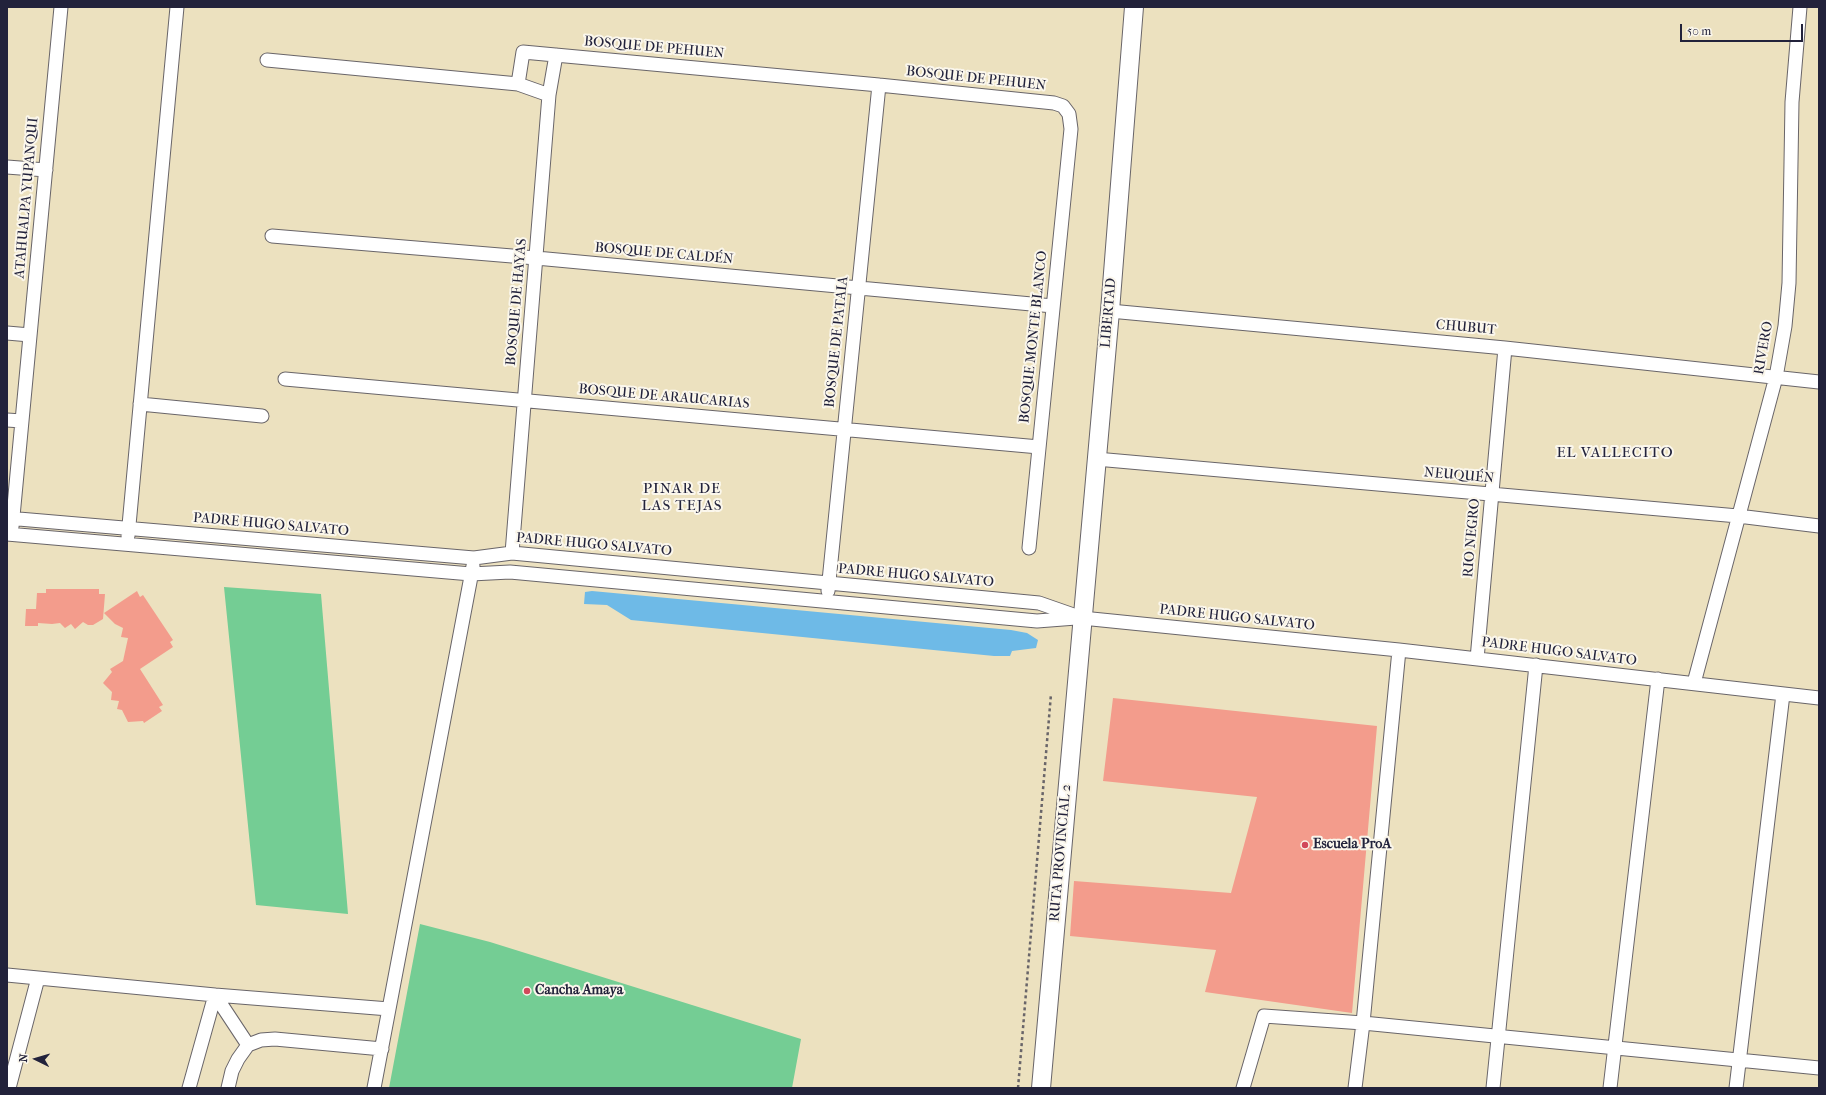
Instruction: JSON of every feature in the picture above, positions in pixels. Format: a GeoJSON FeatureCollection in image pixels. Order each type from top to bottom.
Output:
{"type":"FeatureCollection","features":[{"type":"Feature","properties":{"kind":"main road","name":"LIBERTAD"},"geometry":{"type":"LineString","coordinates":[[1082,618],[1110,311],[1134,7]]}},
{"type":"Feature","properties":{"kind":"main road","name":"RUTA PROVINCIAL 2"},"geometry":{"type":"LineString","coordinates":[[1041,1088],[1082,618]]}},
{"type":"Feature","properties":{"kind":"street","name":"ATAHUALPA YUPANQUI"},"geometry":{"type":"LineString","coordinates":[[9,534],[22,421],[61,7]]}},
{"type":"Feature","properties":{"kind":"street"},"geometry":{"type":"LineString","coordinates":[[128,545],[176,7]]}},
{"type":"Feature","properties":{"kind":"street","name":"RIVERO"},"geometry":{"type":"LineString","coordinates":[[1694,684],[1776,378],[1785,326],[1789,283],[1792,102],[1800,7]]}},
{"type":"Feature","properties":{"kind":"street","name":"BOSQUE DE PEHUEN"},"geometry":{"type":"LineString","coordinates":[[518,84],[523,52],[556,54],[1054,103],[1063,106],[1069,114],[1071,129]]}},
{"type":"Feature","properties":{"kind":"street","name":"BOSQUE DE HAYAS"},"geometry":{"type":"LineString","coordinates":[[512,553],[549,95],[556,54]]}},
{"type":"Feature","properties":{"kind":"street"},"geometry":{"type":"LineString","coordinates":[[266,60],[518,84],[549,95]]}},
{"type":"Feature","properties":{"kind":"street","name":"BOSQUE DE PATAIA"},"geometry":{"type":"LineString","coordinates":[[827,601],[879,85]]}},
{"type":"Feature","properties":{"kind":"street","name":"BOSQUE MONTE BLANCO"},"geometry":{"type":"LineString","coordinates":[[1029,548],[1071,129]]}},
{"type":"Feature","properties":{"kind":"street"},"geometry":{"type":"LineString","coordinates":[[7,167],[46,170]]}},
{"type":"Feature","properties":{"kind":"street","name":"BOSQUE DE CALDÉN"},"geometry":{"type":"LineString","coordinates":[[272,236],[536,258],[1053,306]]}},
{"type":"Feature","properties":{"kind":"street","name":"CHUBUT"},"geometry":{"type":"LineString","coordinates":[[1110,311],[1505,348],[1819,382]]}},
{"type":"Feature","properties":{"kind":"street"},"geometry":{"type":"LineString","coordinates":[[7,333],[30,335]]}},
{"type":"Feature","properties":{"kind":"street","name":"RIO NEGRO"},"geometry":{"type":"LineString","coordinates":[[1477,659],[1505,348]]}},
{"type":"Feature","properties":{"kind":"street","name":"BOSQUE DE ARAUCARIAS"},"geometry":{"type":"LineString","coordinates":[[285,379],[1040,447]]}},
{"type":"Feature","properties":{"kind":"street"},"geometry":{"type":"LineString","coordinates":[[140,404],[262,416]]}},
{"type":"Feature","properties":{"kind":"street"},"geometry":{"type":"LineString","coordinates":[[7,420],[22,421]]}},
{"type":"Feature","properties":{"kind":"street","name":"NEUQUÉN"},"geometry":{"type":"LineString","coordinates":[[1096,459],[1738,516],[1819,526]]}},
{"type":"Feature","properties":{"kind":"street","name":"PADRE HUGO SALVATO"},"geometry":{"type":"LineString","coordinates":[[10,518],[474,558],[512,553],[1039,603],[1082,618],[1399,650],[1819,698]]}},
{"type":"Feature","properties":{"kind":"street"},"geometry":{"type":"LineString","coordinates":[[9,534],[471,574],[510,572],[1038,621],[1082,618]]}},
{"type":"Feature","properties":{"kind":"street"},"geometry":{"type":"LineString","coordinates":[[374,1088],[474,558]]}},
{"type":"Feature","properties":{"kind":"street"},"geometry":{"type":"LineString","coordinates":[[1355,1088],[1363,1023],[1399,650]]}},
{"type":"Feature","properties":{"kind":"street"},"geometry":{"type":"LineString","coordinates":[[1493,1088],[1536,666]]}},
{"type":"Feature","properties":{"kind":"street"},"geometry":{"type":"LineString","coordinates":[[1610,1088],[1658,679]]}},
{"type":"Feature","properties":{"kind":"street"},"geometry":{"type":"LineString","coordinates":[[1736,1088],[1782,694]]}},
{"type":"Feature","properties":{"kind":"street"},"geometry":{"type":"LineString","coordinates":[[7,976],[389,1009]]}},
{"type":"Feature","properties":{"kind":"street"},"geometry":{"type":"LineString","coordinates":[[9,1088],[38,978]]}},
{"type":"Feature","properties":{"kind":"street"},"geometry":{"type":"LineString","coordinates":[[215,995],[248,1045]]}},
{"type":"Feature","properties":{"kind":"street"},"geometry":{"type":"LineString","coordinates":[[190,1088],[215,995]]}},
{"type":"Feature","properties":{"kind":"street"},"geometry":{"type":"LineString","coordinates":[[1243,1088],[1264,1016],[1363,1023],[1819,1068]]}},
{"type":"Feature","properties":{"kind":"street"},"geometry":{"type":"LineString","coordinates":[[228,1088],[232,1071],[238,1058],[248,1045],[261,1040],[276,1039],[382,1049]]}},
{"type":"Feature","properties":{"kind":"path"},"geometry":{"type":"LineString","coordinates":[[1018,1088],[1051,694]]}},
{"type":"Feature","properties":{"kind":"green space"},"geometry":{"type":"Polygon","coordinates":[[[224,587],[321,594],[348,914],[256,905],[224,587]]]}},
{"type":"Feature","properties":{"kind":"green space","name":"Cancha Amaya"},"geometry":{"type":"Polygon","coordinates":[[[420,924],[490,942],[801,1039],[792,1088],[389,1088],[420,924]]]}},
{"type":"Feature","properties":{"kind":"water"},"geometry":{"type":"Polygon","coordinates":[[[592,591],[1011,630],[1027,633],[1038,640],[1036,648],[1012,651],[1010,656],[994,656],[631,620],[607,605],[584,604],[585,592],[592,591]]]}},
{"type":"Feature","properties":{"kind":"building"},"geometry":{"type":"Polygon","coordinates":[[[46,589],[99,589],[99,594],[105,594],[103,619],[93,625],[88,625],[83,622],[75,629],[71,624],[65,628],[60,623],[38,623],[38,626],[25,626],[26,609],[36,609],[37,593],[46,593],[46,589]]]}},
{"type":"Feature","properties":{"kind":"building"},"geometry":{"type":"Polygon","coordinates":[[[137,591],[140,597],[143,595],[173,640],[170,642],[173,647],[140,669],[163,705],[159,707],[162,711],[144,723],[143,721],[128,722],[122,710],[117,709],[119,701],[111,700],[112,692],[103,683],[112,672],[110,669],[123,661],[128,638],[121,637],[123,628],[115,624],[104,613],[137,591]]]}},
{"type":"Feature","properties":{"kind":"building","name":"Escuela ProA"},"geometry":{"type":"Polygon","coordinates":[[[1113,698],[1377,726],[1352,1013],[1205,992],[1216,950],[1070,936],[1074,881],[1231,893],[1257,797],[1103,781],[1113,698]]]}},
{"type":"Feature","properties":{"kind":"place","name":"Escuela ProA"},"geometry":{"type":"Point","coordinates":[1305,845]}},
{"type":"Feature","properties":{"kind":"place","name":"Cancha Amaya"},"geometry":{"type":"Point","coordinates":[527,991]}},
{"type":"Feature","properties":{"kind":"district","name":"EL VALLECITO"},"geometry":{"type":"Point","coordinates":[1615,453]}},
{"type":"Feature","properties":{"kind":"district","name":"PINAR DE LAS TEJAS"},"geometry":{"type":"Point","coordinates":[682,498]}}]}
